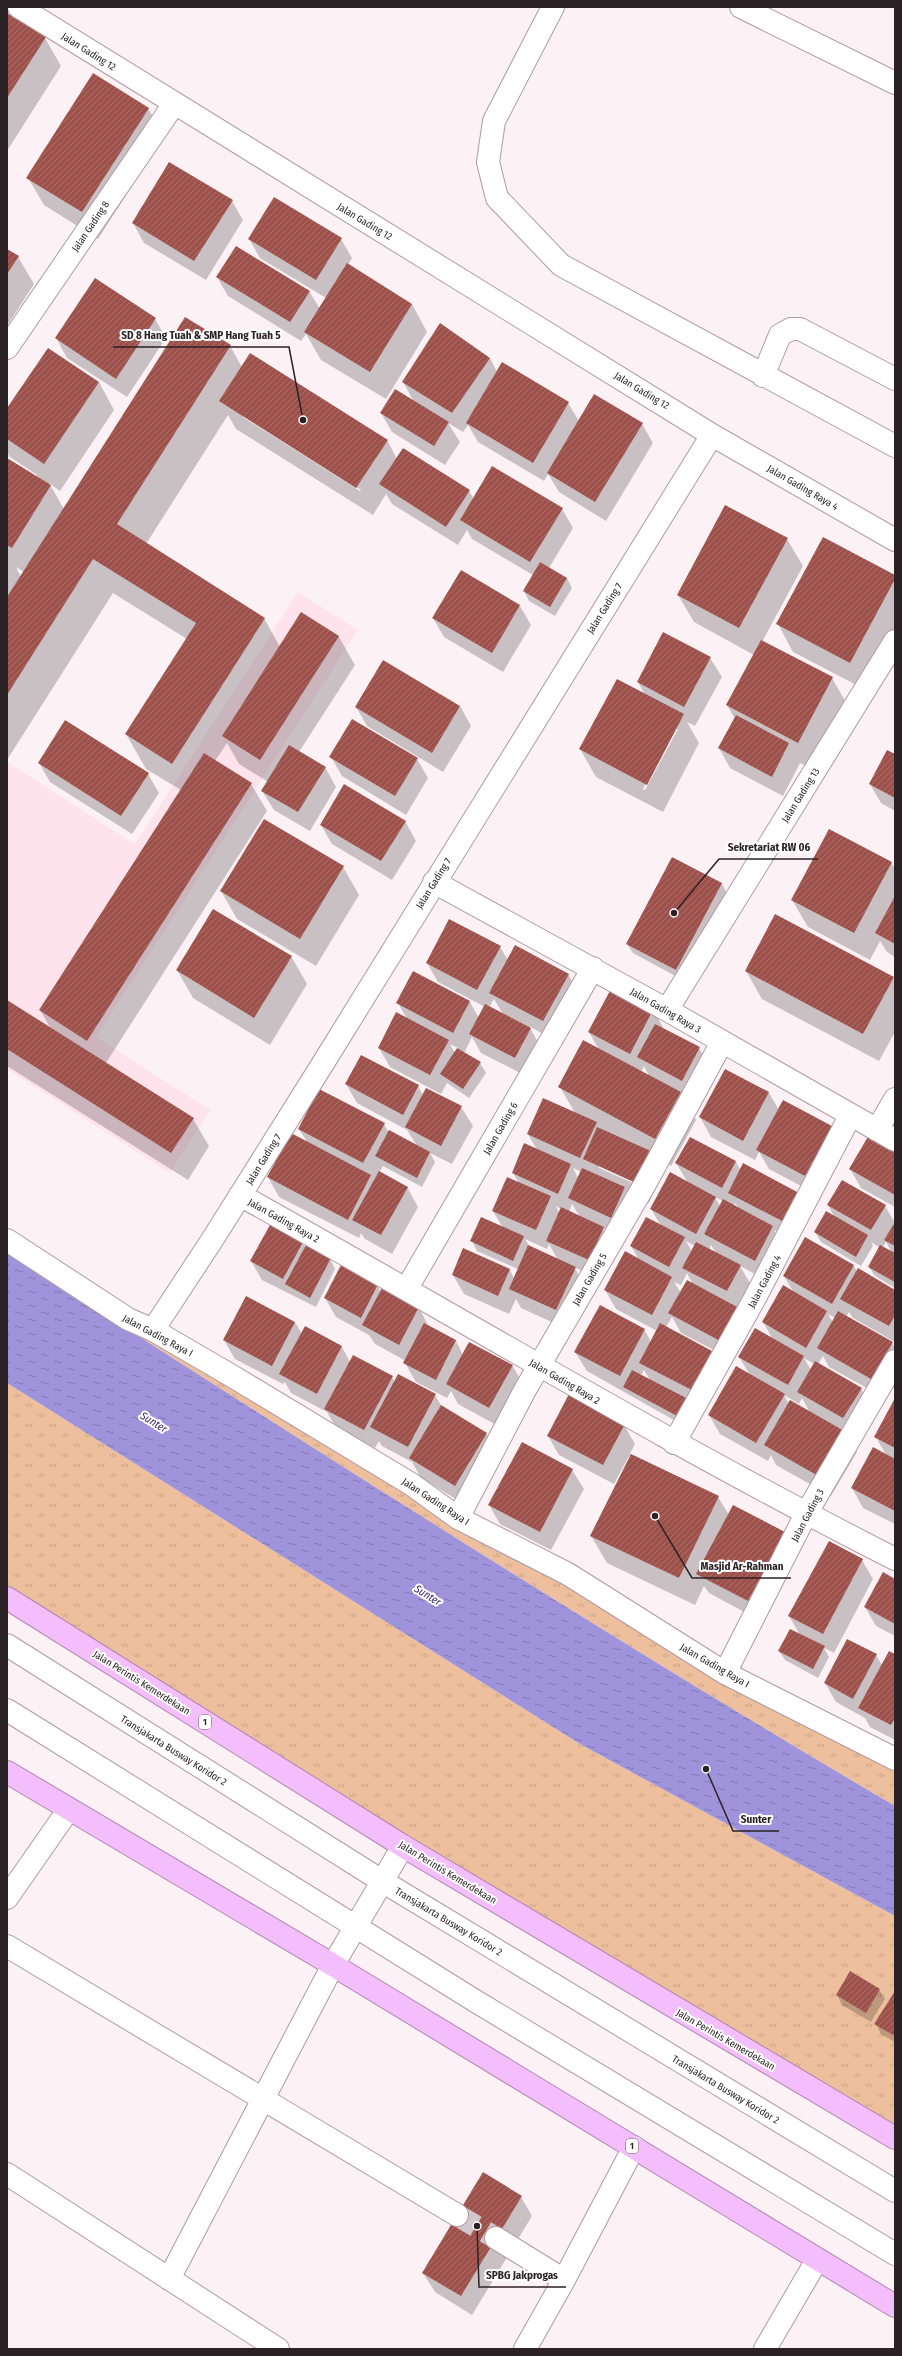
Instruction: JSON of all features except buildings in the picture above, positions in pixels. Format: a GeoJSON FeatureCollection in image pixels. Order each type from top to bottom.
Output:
{"type":"FeatureCollection","features":[{"type":"Feature","properties":{"kind":"highway","name":"Jalan Perintis Kemerdekaan"},"geometry":{"type":"LineString","coordinates":[[7,1598],[404,1846],[895,2138]]}},
{"type":"Feature","properties":{"kind":"highway","name":"1"},"geometry":{"type":"LineString","coordinates":[[7,1772],[333,1965],[895,2306]]}},
{"type":"Feature","properties":{"kind":"street","name":"Jalan Gading 12"},"geometry":{"type":"LineString","coordinates":[[19,7],[174,104],[712,434]]}},
{"type":"Feature","properties":{"kind":"street"},"geometry":{"type":"LineString","coordinates":[[553,7],[494,121],[488,162],[497,198],[561,265],[763,376],[895,446]]}},
{"type":"Feature","properties":{"kind":"street"},"geometry":{"type":"LineString","coordinates":[[741,7],[895,83]]}},
{"type":"Feature","properties":{"kind":"street","name":"Jalan Gading 8"},"geometry":{"type":"LineString","coordinates":[[7,348],[174,104]]}},
{"type":"Feature","properties":{"kind":"street"},"geometry":{"type":"LineString","coordinates":[[763,376],[780,335],[791,330],[800,330],[895,379]]}},
{"type":"Feature","properties":{"kind":"street","name":"Jalan Gading Raya 4"},"geometry":{"type":"LineString","coordinates":[[712,434],[895,540]]}},
{"type":"Feature","properties":{"kind":"street","name":"Jalan Gading 7"},"geometry":{"type":"LineString","coordinates":[[153,1330],[322,1065],[712,434]]}},
{"type":"Feature","properties":{"kind":"street","name":"Jalan Gading 13"},"geometry":{"type":"LineString","coordinates":[[666,1010],[895,641]]}},
{"type":"Feature","properties":{"kind":"street","name":"Jalan Gading Raya 3"},"geometry":{"type":"LineString","coordinates":[[434,882],[522,932],[593,968],[850,1116],[886,1135]]}},
{"type":"Feature","properties":{"kind":"street","name":"Jalan Gading 6"},"geometry":{"type":"LineString","coordinates":[[407,1288],[593,968]]}},
{"type":"Feature","properties":{"kind":"street","name":"Jalan Gading 5"},"geometry":{"type":"LineString","coordinates":[[458,1518],[538,1366],[645,1184],[722,1042]]}},
{"type":"Feature","properties":{"kind":"street"},"geometry":{"type":"LineString","coordinates":[[886,1135],[895,1099]]}},
{"type":"Feature","properties":{"kind":"street","name":"Jalan Gading 4"},"geometry":{"type":"LineString","coordinates":[[674,1443],[755,1298],[850,1116]]}},
{"type":"Feature","properties":{"kind":"street","name":"Jalan Gading Raya 2"},"geometry":{"type":"LineString","coordinates":[[240,1195],[407,1288],[538,1366],[674,1443],[806,1514],[895,1559]]}},
{"type":"Feature","properties":{"kind":"street","name":"Jalan Gading Raya I"},"geometry":{"type":"LineString","coordinates":[[7,1240],[128,1319],[153,1330],[232,1376],[410,1484],[458,1518],[568,1574],[725,1673],[895,1759]]}},
{"type":"Feature","properties":{"kind":"street","name":"Jalan Gading 3"},"geometry":{"type":"LineString","coordinates":[[725,1673],[806,1514],[895,1361]]}},
{"type":"Feature","properties":{"kind":"street","name":"Transjakarta Busway Koridor 2"},"geometry":{"type":"LineString","coordinates":[[7,1645],[382,1881],[895,2191]]}},
{"type":"Feature","properties":{"kind":"street"},"geometry":{"type":"LineString","coordinates":[[7,1710],[484,2006],[895,2254]]}},
{"type":"Feature","properties":{"kind":"street"},"geometry":{"type":"LineString","coordinates":[[7,1898],[69,1809]]}},
{"type":"Feature","properties":{"kind":"street"},"geometry":{"type":"LineString","coordinates":[[169,2279],[333,1965],[404,1846]]}},
{"type":"Feature","properties":{"kind":"street"},"geometry":{"type":"LineString","coordinates":[[7,1946],[458,2215]]}},
{"type":"Feature","properties":{"kind":"street"},"geometry":{"type":"LineString","coordinates":[[525,2349],[564,2280],[634,2147]]}},
{"type":"Feature","properties":{"kind":"street"},"geometry":{"type":"LineString","coordinates":[[7,2174],[278,2349]]}},
{"type":"Feature","properties":{"kind":"street"},"geometry":{"type":"LineString","coordinates":[[496,2238],[564,2280]]}},
{"type":"Feature","properties":{"kind":"street"},"geometry":{"type":"LineString","coordinates":[[765,2349],[817,2260]]}},
{"type":"Feature","properties":{"kind":"shaded area"},"geometry":{"type":"Polygon","coordinates":[[[298,592],[358,630],[96,1037],[210,1110],[170,1173],[7,1069],[7,762],[135,844],[298,592]]]}},
{"type":"Feature","properties":{"kind":"green space"},"geometry":{"type":"Polygon","coordinates":[[[7,1252],[895,1764],[895,1806],[782,1739],[448,1533],[7,1252]]]}},
{"type":"Feature","properties":{"kind":"green space"},"geometry":{"type":"Polygon","coordinates":[[[7,1383],[580,1744],[895,1916],[895,2136],[7,1590],[7,1383]]]}},
{"type":"Feature","properties":{"kind":"water"},"geometry":{"type":"Polygon","coordinates":[[[7,1252],[448,1533],[782,1739],[895,1806],[895,1916],[580,1744],[7,1383],[7,1252]]]}},
{"type":"Feature","properties":{"kind":"tunnel"},"geometry":{"type":"LineString","coordinates":[[457,2215],[496,2238]]}},
{"type":"Feature","properties":{"kind":"place","name":"SD 8 Hang Tuah & SMP Hang Tuah 5"},"geometry":{"type":"Point","coordinates":[303,420]}},
{"type":"Feature","properties":{"kind":"place","name":"Sekretariat RW 06"},"geometry":{"type":"Point","coordinates":[674,913]}},
{"type":"Feature","properties":{"kind":"place","name":"Masjid Ar-Rahman"},"geometry":{"type":"Point","coordinates":[655,1516]}},
{"type":"Feature","properties":{"kind":"place","name":"Sunter"},"geometry":{"type":"Point","coordinates":[706,1769]}},
{"type":"Feature","properties":{"kind":"place","name":"SPBG Jakprogas"},"geometry":{"type":"Point","coordinates":[477,2226]}}]}
